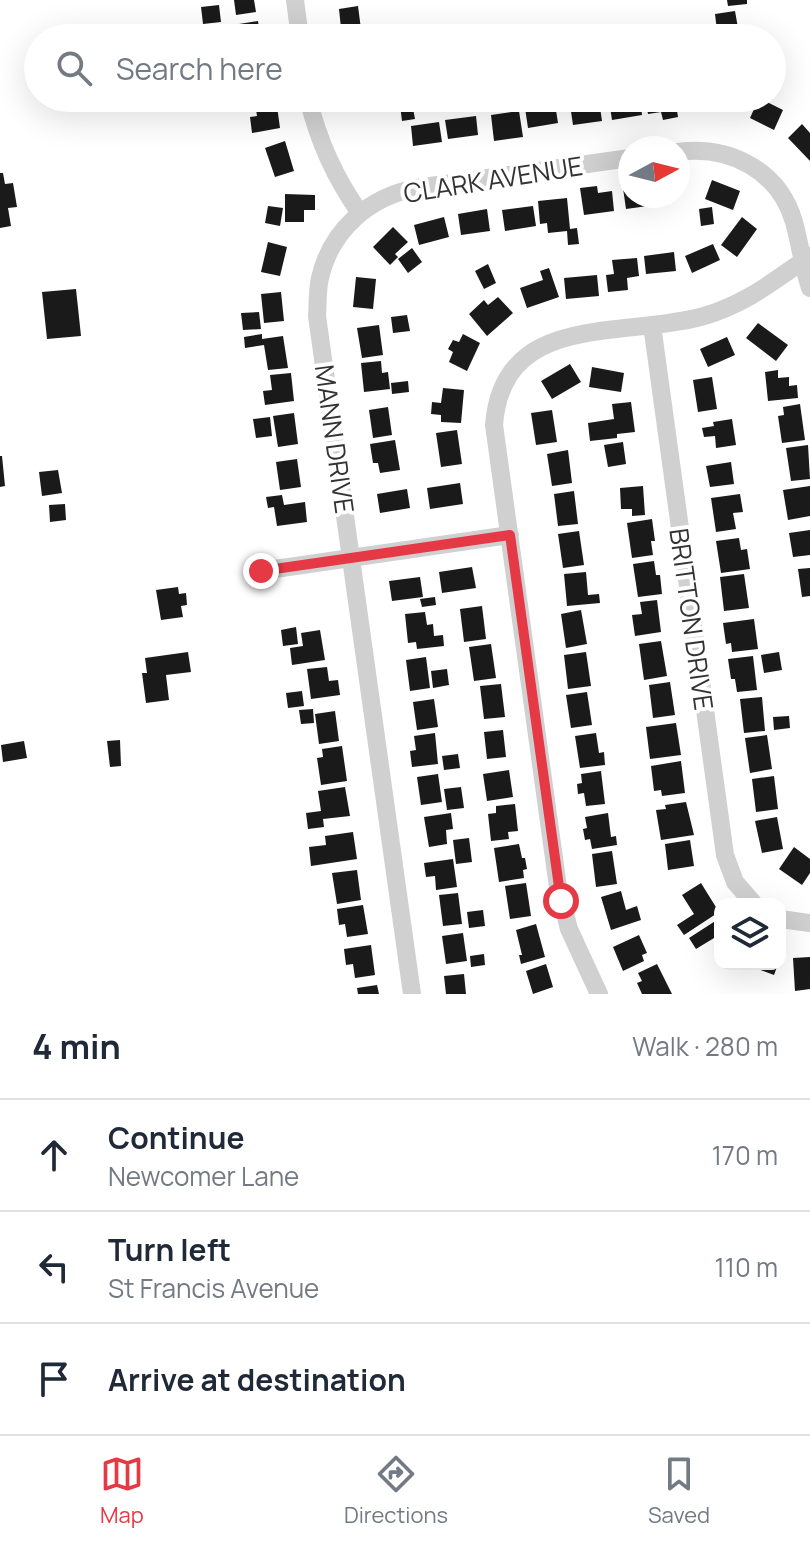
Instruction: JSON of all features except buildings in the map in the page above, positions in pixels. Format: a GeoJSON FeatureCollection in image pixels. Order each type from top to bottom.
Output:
{"type":"FeatureCollection","features":[{"type":"Feature","properties":{"kind":"street"},"geometry":{"type":"LineString","coordinates":[[295,0],[298,24]]}},
{"type":"Feature","properties":{"kind":"street"},"geometry":{"type":"LineString","coordinates":[[312,112],[320,140],[338,178],[360,213]]}},
{"type":"Feature","properties":{"kind":"street"},"geometry":{"type":"LineString","coordinates":[[690,152],[720,152],[739,158],[757,169],[781,194],[807,258],[810,288]]}},
{"type":"Feature","properties":{"kind":"street","name":"CLARK AVENUE"},"geometry":{"type":"LineString","coordinates":[[360,213],[386,197],[416,188],[618,160]]}},
{"type":"Feature","properties":{"kind":"street","name":"MANN DRIVE"},"geometry":{"type":"LineString","coordinates":[[360,213],[341,232],[327,256],[317,302],[412,994]]}},
{"type":"Feature","properties":{"kind":"street"},"geometry":{"type":"LineString","coordinates":[[599,994],[569,929],[558,887],[494,425],[500,391],[514,367],[542,345],[562,338],[692,319],[725,309],[760,292],[807,258]]}},
{"type":"Feature","properties":{"kind":"street","name":"BRITTON DRIVE"},"geometry":{"type":"LineString","coordinates":[[652,325],[725,855],[735,882],[749,898]]}},
{"type":"Feature","properties":{"kind":"street"},"geometry":{"type":"LineString","coordinates":[[261,571],[510,535]]}},
{"type":"Feature","properties":{"kind":"street"},"geometry":{"type":"LineString","coordinates":[[786,920],[810,923]]}},
{"type":"Feature","properties":{"kind":"route"},"geometry":{"type":"LineString","coordinates":[[261,571],[510,535],[561,901]]}}]}
